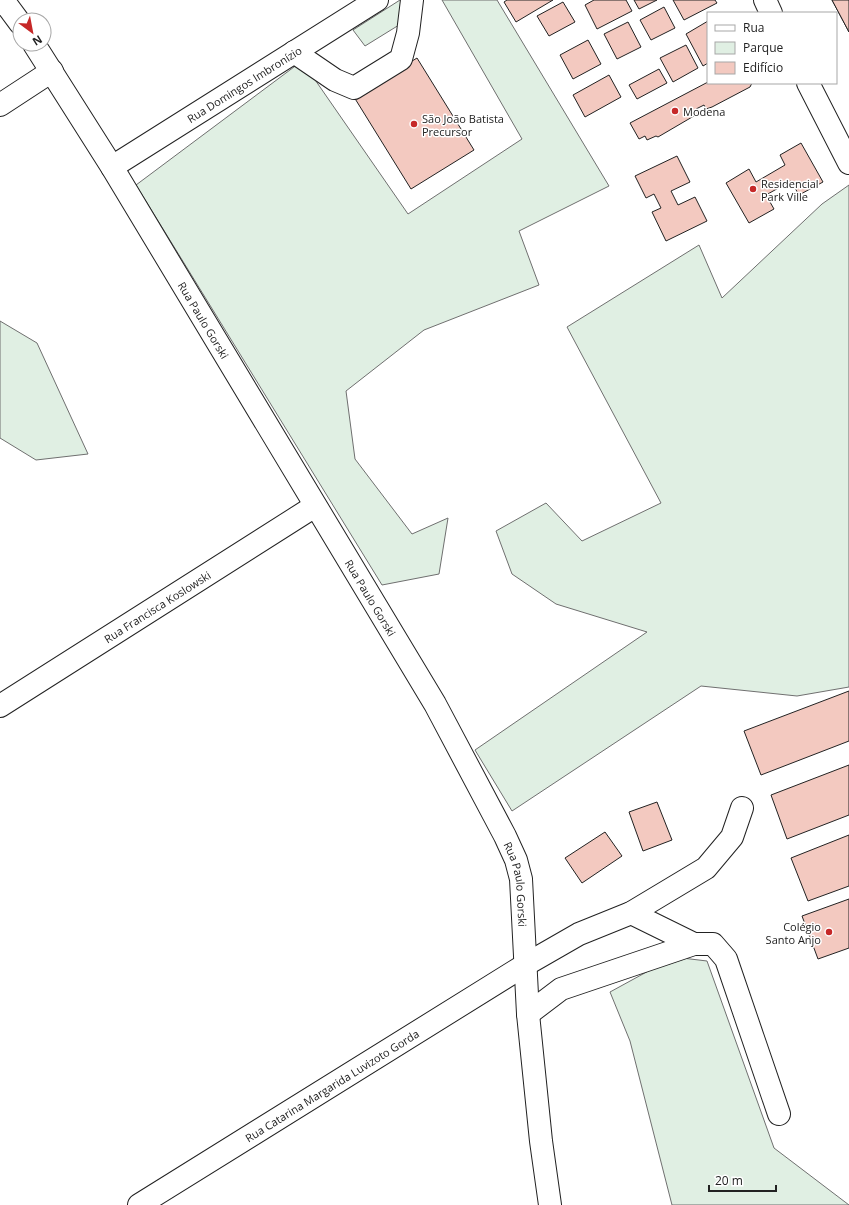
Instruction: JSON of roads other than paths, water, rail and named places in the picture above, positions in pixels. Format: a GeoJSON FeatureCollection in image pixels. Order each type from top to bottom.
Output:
{"type":"FeatureCollection","features":[{"type":"Feature","properties":{"kind":"street"},"geometry":{"type":"LineString","coordinates":[[3,0],[12,12]]}},
{"type":"Feature","properties":{"kind":"street","name":"Rua Domingos Imbronízio"},"geometry":{"type":"LineString","coordinates":[[112,167],[377,0]]}},
{"type":"Feature","properties":{"kind":"street"},"geometry":{"type":"LineString","coordinates":[[294,52],[335,80],[354,88],[401,59],[408,33],[412,0]]}},
{"type":"Feature","properties":{"kind":"street"},"geometry":{"type":"LineString","coordinates":[[764,0],[770,12]]}},
{"type":"Feature","properties":{"kind":"street","name":"Rua Paulo Gorski"},"geometry":{"type":"LineString","coordinates":[[39,52],[112,167],[435,704],[505,836],[516,860],[521,879],[528,1014],[541,1141],[550,1205]]}},
{"type":"Feature","properties":{"kind":"street"},"geometry":{"type":"LineString","coordinates":[[0,105],[52,71]]}},
{"type":"Feature","properties":{"kind":"street"},"geometry":{"type":"LineString","coordinates":[[809,84],[849,163]]}},
{"type":"Feature","properties":{"kind":"street","name":"Rua Francisca Koslowski"},"geometry":{"type":"LineString","coordinates":[[0,706],[315,506]]}},
{"type":"Feature","properties":{"kind":"street","name":"Rua Catarina Margarida Luvizoto Gorda"},"geometry":{"type":"LineString","coordinates":[[139,1205],[525,965],[579,934],[630,913],[706,868],[732,837],[742,808]]}},
{"type":"Feature","properties":{"kind":"street"},"geometry":{"type":"LineString","coordinates":[[630,913],[694,944]]}},
{"type":"Feature","properties":{"kind":"street"},"geometry":{"type":"LineString","coordinates":[[528,1014],[561,989],[694,944],[713,944],[726,959],[779,1114]]}},
{"type":"Feature","properties":{"kind":"place","name":"Modena"},"geometry":{"type":"Point","coordinates":[675,111]}},
{"type":"Feature","properties":{"kind":"place","name":"São João Batista Precursor"},"geometry":{"type":"Point","coordinates":[414,124]}},
{"type":"Feature","properties":{"kind":"place","name":"Residencial Park Ville"},"geometry":{"type":"Point","coordinates":[753,189]}},
{"type":"Feature","properties":{"kind":"place","name":"Colégio Santo Anjo"},"geometry":{"type":"Point","coordinates":[829,932]}}]}
